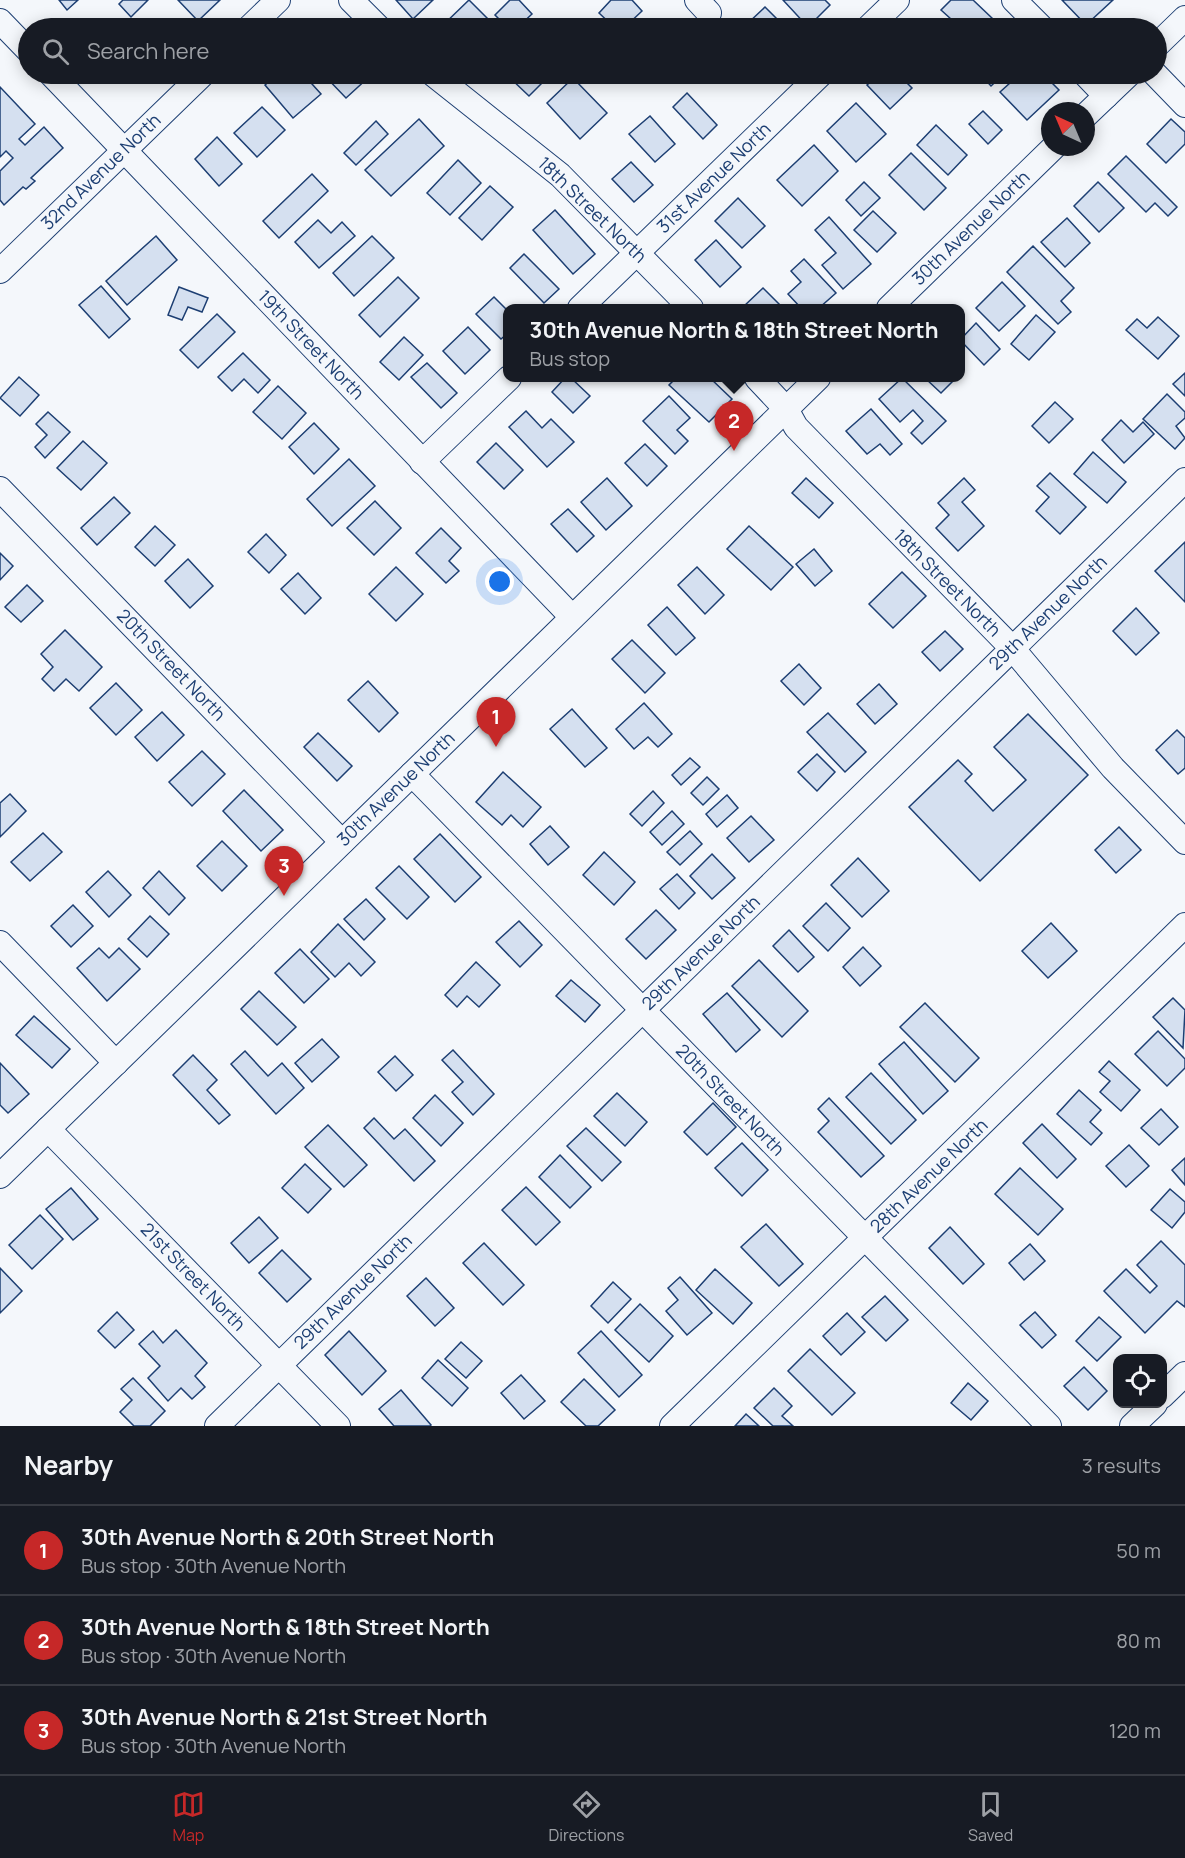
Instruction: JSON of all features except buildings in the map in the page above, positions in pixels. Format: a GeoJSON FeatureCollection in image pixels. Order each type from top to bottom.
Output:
{"type":"FeatureCollection","features":[{"type":"Feature","properties":{"kind":"street"},"geometry":{"type":"LineString","coordinates":[[259,18],[278,0]]}},
{"type":"Feature","properties":{"kind":"street"},"geometry":{"type":"LineString","coordinates":[[351,0],[370,18]]}},
{"type":"Feature","properties":{"kind":"street"},"geometry":{"type":"LineString","coordinates":[[878,18],[897,0]]}},
{"type":"Feature","properties":{"kind":"street"},"geometry":{"type":"LineString","coordinates":[[1014,0],[1032,18]]}},
{"type":"Feature","properties":{"kind":"street"},"geometry":{"type":"LineString","coordinates":[[1167,35],[1185,18]]}},
{"type":"Feature","properties":{"kind":"street"},"geometry":{"type":"LineString","coordinates":[[0,21],[18,40]]}},
{"type":"Feature","properties":{"kind":"street","name":"19th Street North"},"geometry":{"type":"LineString","coordinates":[[61,84],[572,617]]}},
{"type":"Feature","properties":{"kind":"street","name":"32nd Avenue North"},"geometry":{"type":"LineString","coordinates":[[0,271],[193,84]]}},
{"type":"Feature","properties":{"kind":"street","name":"18th Street North"},"geometry":{"type":"LineString","coordinates":[[446,84],[560,175],[686,304]]}},
{"type":"Feature","properties":{"kind":"street","name":"31st Avenue North"},"geometry":{"type":"LineString","coordinates":[[585,304],[811,84]]}},
{"type":"Feature","properties":{"kind":"street"},"geometry":{"type":"LineString","coordinates":[[1095,84],[1106,96]]}},
{"type":"Feature","properties":{"kind":"street"},"geometry":{"type":"LineString","coordinates":[[1095,106],[1119,84]]}},
{"type":"Feature","properties":{"kind":"street"},"geometry":{"type":"LineString","coordinates":[[1165,84],[1185,105]]}},
{"type":"Feature","properties":{"kind":"street","name":"30th Avenue North"},"geometry":{"type":"LineString","coordinates":[[894,304],[1045,156]]}},
{"type":"Feature","properties":{"kind":"street"},"geometry":{"type":"LineString","coordinates":[[422,462],[505,382]]}},
{"type":"Feature","properties":{"kind":"street","name":"18th Street North"},"geometry":{"type":"LineString","coordinates":[[761,382],[786,409],[796,427],[1012,648],[1113,768],[1185,842]]}},
{"type":"Feature","properties":{"kind":"street","name":"30th Avenue North"},"geometry":{"type":"LineString","coordinates":[[0,1176],[814,382]]}},
{"type":"Feature","properties":{"kind":"street","name":"29th Avenue North"},"geometry":{"type":"LineString","coordinates":[[217,1426],[1185,480]]}},
{"type":"Feature","properties":{"kind":"street","name":"20th Street North"},"geometry":{"type":"LineString","coordinates":[[0,489],[342,842]]}},
{"type":"Feature","properties":{"kind":"street","name":"20th Street North"},"geometry":{"type":"LineString","coordinates":[[412,774],[1049,1426]]}},
{"type":"Feature","properties":{"kind":"street","name":"28th Avenue North"},"geometry":{"type":"LineString","coordinates":[[672,1426],[1185,925]]}},
{"type":"Feature","properties":{"kind":"street"},"geometry":{"type":"LineString","coordinates":[[0,943],[116,1063]]}},
{"type":"Feature","properties":{"kind":"street","name":"21st Street North"},"geometry":{"type":"LineString","coordinates":[[48,1129],[338,1426]]}},
{"type":"Feature","properties":{"kind":"street"},"geometry":{"type":"LineString","coordinates":[[1167,1391],[1185,1374]]}},
{"type":"Feature","properties":{"kind":"street"},"geometry":{"type":"LineString","coordinates":[[1132,1426],[1151,1408]]}},
{"type":"Feature","properties":{"kind":"place","name":"30th Avenue North & 18th Street North"},"geometry":{"type":"Point","coordinates":[734,451]}},
{"type":"Feature","properties":{"kind":"place","name":"30th Avenue North & 20th Street North"},"geometry":{"type":"Point","coordinates":[496,747]}},
{"type":"Feature","properties":{"kind":"place","name":"30th Avenue North & 21st Street North"},"geometry":{"type":"Point","coordinates":[284,896]}}]}
